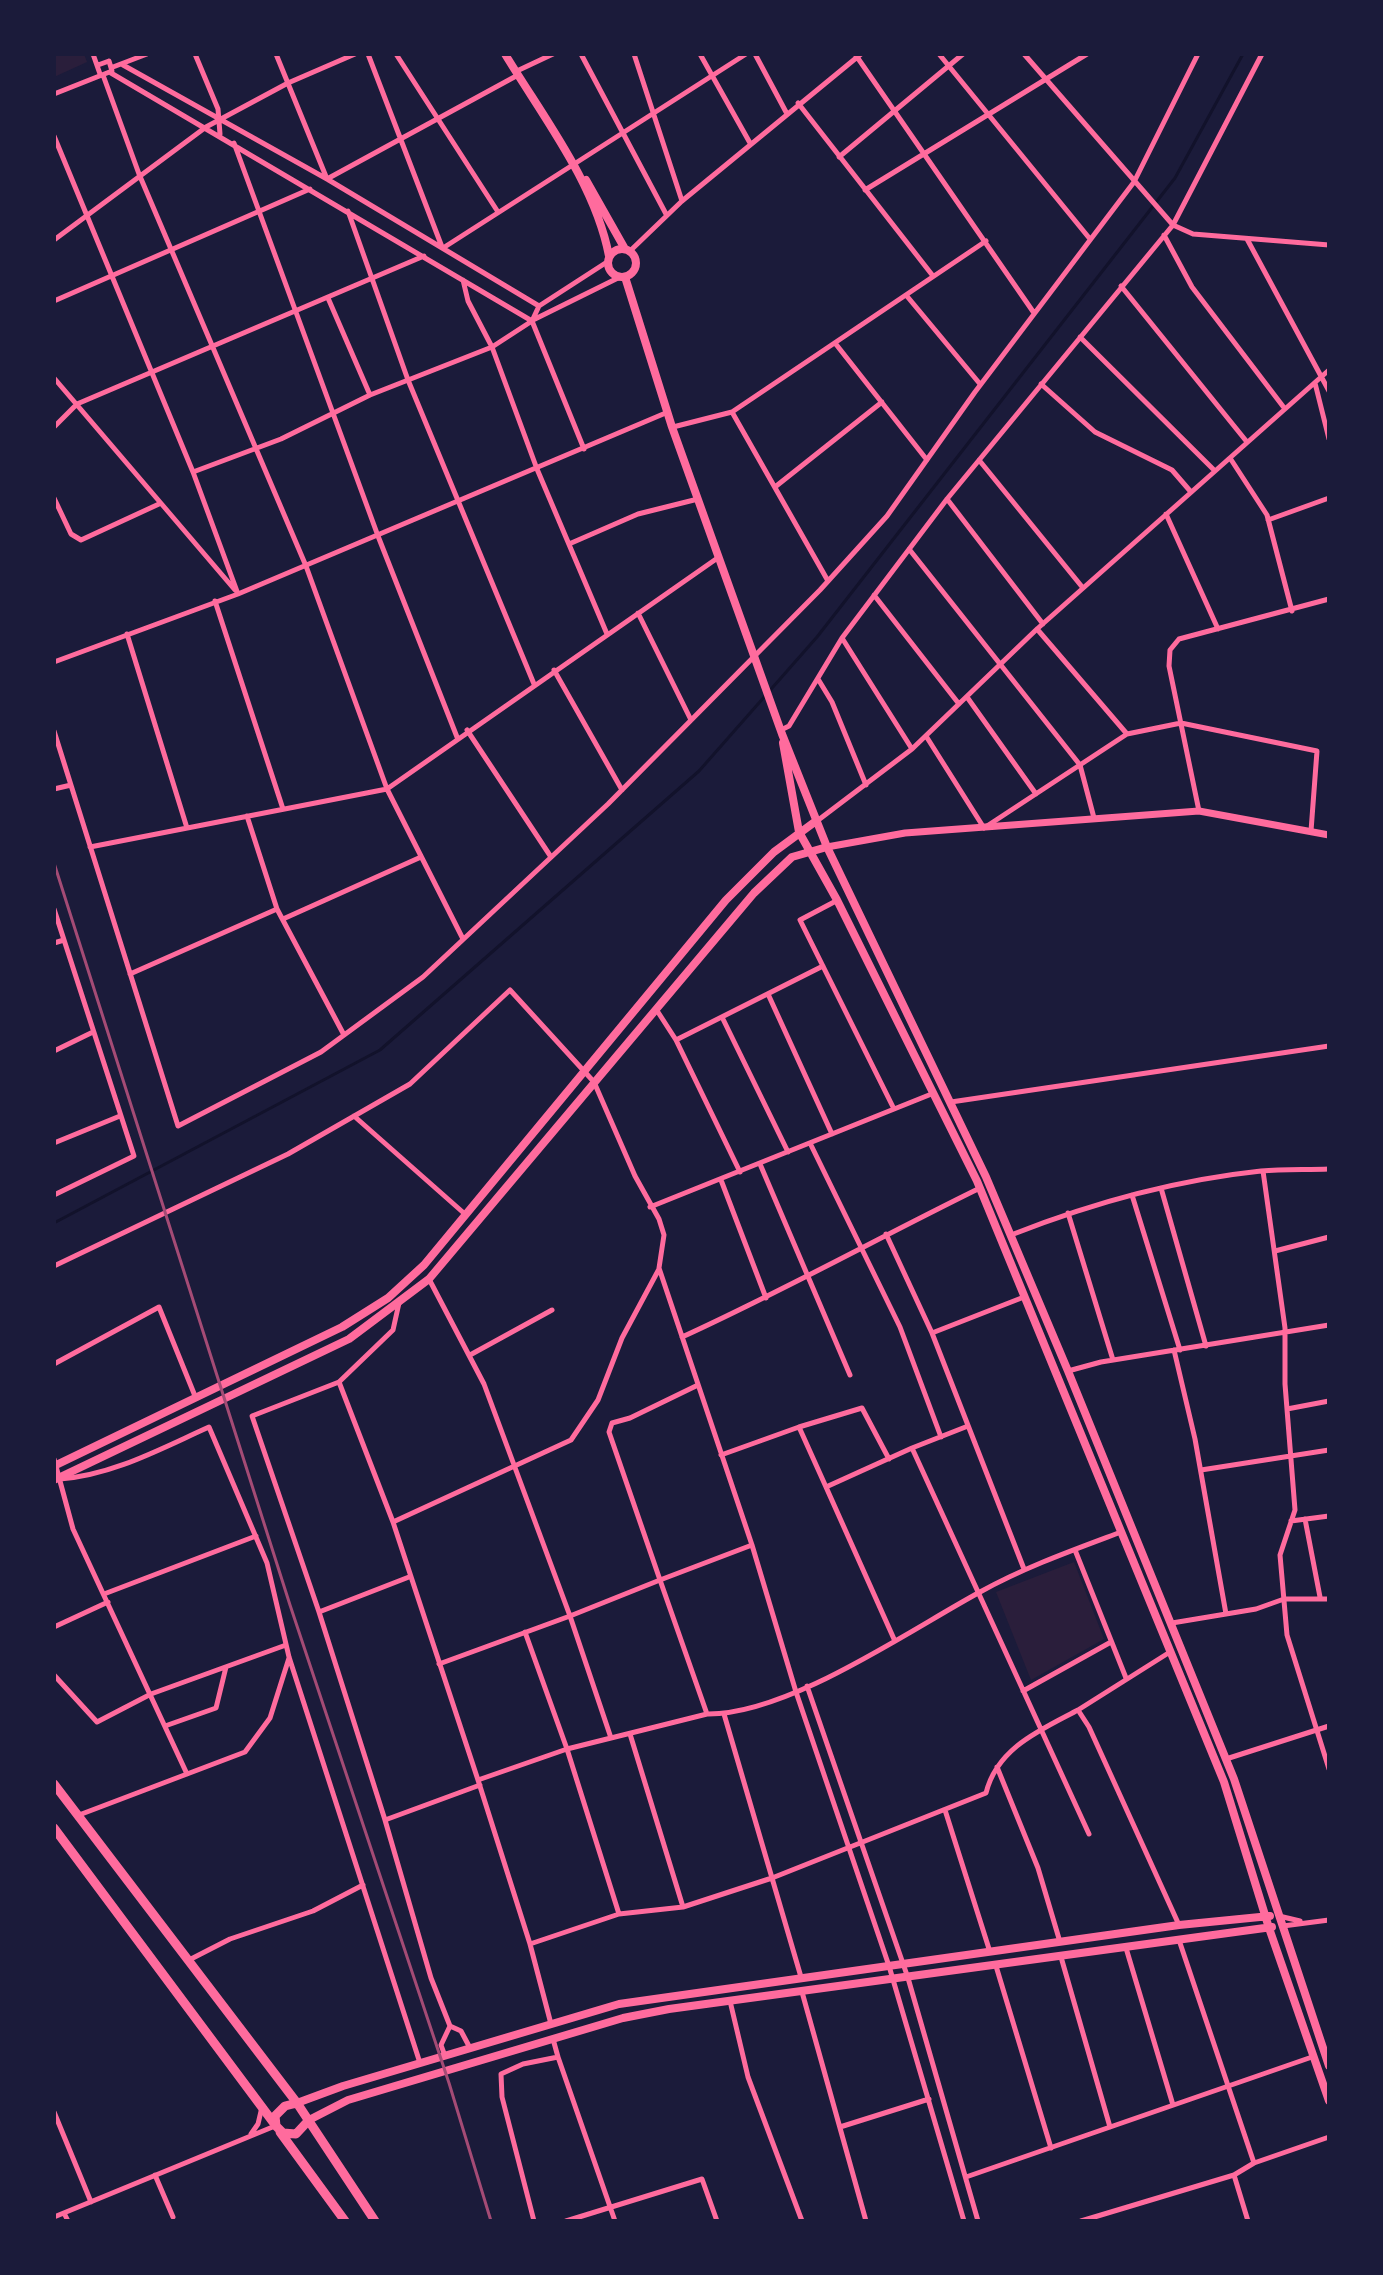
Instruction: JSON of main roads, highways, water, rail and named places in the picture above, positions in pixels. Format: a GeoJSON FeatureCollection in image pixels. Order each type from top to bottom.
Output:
{"type":"FeatureCollection","features":[{"type":"Feature","properties":{"kind":"highway"},"geometry":{"type":"LineString","coordinates":[[54,1784],[297,2103],[375,2221]]}},
{"type":"Feature","properties":{"kind":"highway"},"geometry":{"type":"LineString","coordinates":[[54,1828],[345,2221]]}},
{"type":"Feature","properties":{"kind":"highway"},"geometry":{"type":"LineString","coordinates":[[297,2103],[280,2110],[275,2116],[276,2126],[283,2133],[296,2134],[309,2120]]}},
{"type":"Feature","properties":{"kind":"main road"},"geometry":{"type":"LineString","coordinates":[[508,54],[636,264],[623,277]]}},
{"type":"Feature","properties":{"kind":"main road"},"geometry":{"type":"LineString","coordinates":[[574,165],[604,228],[610,272],[623,277]]}},
{"type":"Feature","properties":{"kind":"main road"},"geometry":{"type":"LineString","coordinates":[[608,259],[616,250],[628,250]]}},
{"type":"Feature","properties":{"kind":"main road"},"geometry":{"type":"LineString","coordinates":[[623,277],[672,427],[780,730],[816,821],[1011,1235],[1226,1759],[1265,1916],[1329,2101]]}},
{"type":"Feature","properties":{"kind":"main road"},"geometry":{"type":"LineString","coordinates":[[780,730],[799,832],[935,1092],[980,1188],[1203,1729],[1229,1781],[1325,2041],[1329,2066]]}},
{"type":"Feature","properties":{"kind":"main road"},"geometry":{"type":"LineString","coordinates":[[55,1463],[342,1327],[388,1298],[424,1265],[586,1073],[726,900],[774,852],[816,821]]}},
{"type":"Feature","properties":{"kind":"main road"},"geometry":{"type":"LineString","coordinates":[[57,1479],[349,1339],[429,1279],[754,893],[792,857],[827,847]]}},
{"type":"Feature","properties":{"kind":"main road"},"geometry":{"type":"LineString","coordinates":[[1203,1729],[1212,1725]]}},
{"type":"Feature","properties":{"kind":"main road"},"geometry":{"type":"LineString","coordinates":[[297,2103],[631,2001],[1179,1925],[1279,1916]]}},
{"type":"Feature","properties":{"kind":"main road"},"geometry":{"type":"LineString","coordinates":[[309,2120],[348,2100],[623,2018],[1283,1926]]}},
{"type":"Feature","properties":{"kind":"waterway"},"geometry":{"type":"LineString","coordinates":[[54,1223],[380,1050],[699,771],[817,637],[1175,178],[1243,54]]}},
{"type":"Feature","properties":{"kind":"railway"},"geometry":{"type":"LineString","coordinates":[[54,863],[290,1605],[449,2083],[491,2221]]}}]}
